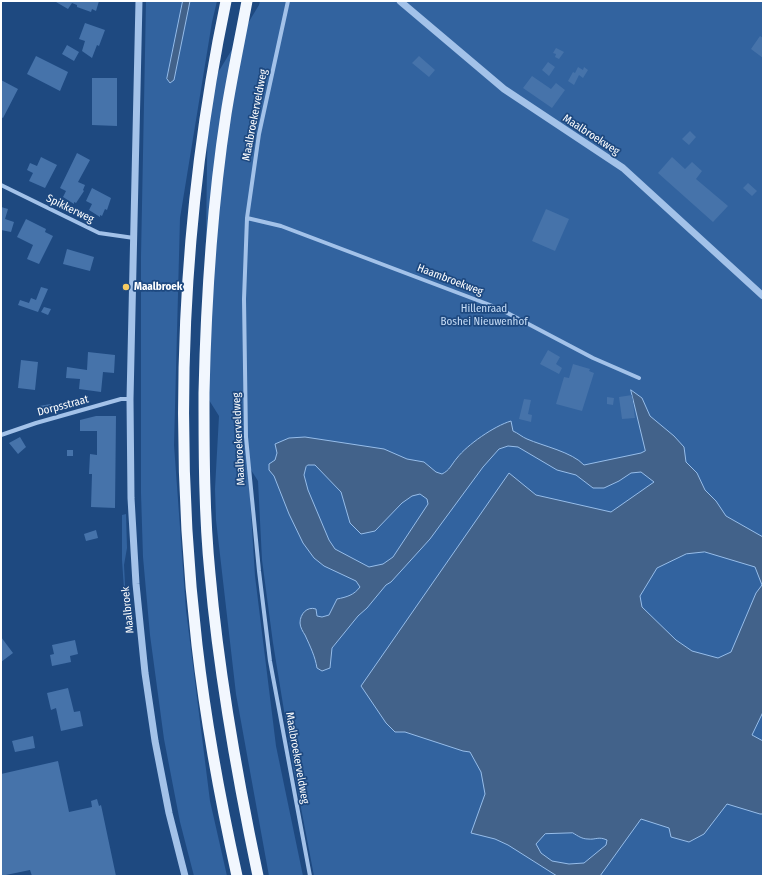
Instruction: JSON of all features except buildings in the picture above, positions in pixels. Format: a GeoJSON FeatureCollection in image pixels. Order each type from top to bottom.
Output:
{"type":"FeatureCollection","features":[{"type":"Feature","properties":{"kind":"highway"},"geometry":{"type":"LineString","coordinates":[[226,1],[218,38],[207,108],[195,205],[188,280],[184,435],[185,496],[197,646],[218,786],[237,876]]}},
{"type":"Feature","properties":{"kind":"highway"},"geometry":{"type":"LineString","coordinates":[[247,1],[226,114],[215,201],[208,292],[204,425],[205,489],[210,573],[223,688],[240,793],[258,876]]}},
{"type":"Feature","properties":{"kind":"street","name":"Maalbroek"},"geometry":{"type":"LineString","coordinates":[[139,1],[130,399],[131,498],[136,584],[155,741],[184,876]]}},
{"type":"Feature","properties":{"kind":"street","name":"Maalbroekerveldweg"},"geometry":{"type":"LineString","coordinates":[[288,1],[258,134],[247,218],[244,299],[246,437],[259,571],[270,661],[310,876]]}},
{"type":"Feature","properties":{"kind":"street","name":"Maalbroekweg"},"geometry":{"type":"LineString","coordinates":[[400,1],[504,89],[623,168],[763,296]]}},
{"type":"Feature","properties":{"kind":"street","name":"Spikkerweg"},"geometry":{"type":"LineString","coordinates":[[1,185],[99,233],[134,238]]}},
{"type":"Feature","properties":{"kind":"street","name":"Haambroekweg"},"geometry":{"type":"LineString","coordinates":[[247,218],[281,226],[498,308],[593,358],[639,378]]}},
{"type":"Feature","properties":{"kind":"street","name":"Dorpsstraat"},"geometry":{"type":"LineString","coordinates":[[1,435],[43,421],[121,399],[130,399]]}},
{"type":"Feature","properties":{"kind":"green space"},"geometry":{"type":"Polygon","coordinates":[[[146,1],[183,1],[167,78],[170,83],[174,80],[190,1],[217,1],[212,22],[180,218],[174,445],[186,610],[210,801],[227,876],[194,876],[180,822],[164,739],[150,635],[143,557],[141,493],[141,256],[146,1]]]}},
{"type":"Feature","properties":{"kind":"green space","name":"Hillenraad Boshei Nieuwenhof"},"geometry":{"type":"Polygon","coordinates":[[[260,1],[763,1],[763,876],[314,876],[293,766],[273,643],[262,560],[258,481],[248,465],[255,576],[276,746],[303,876],[269,876],[236,694],[216,520],[215,489],[219,416],[204,392],[208,89],[260,1]],[[334,606],[329,615],[322,617],[317,616],[317,668],[344,632],[334,606]]]}},
{"type":"Feature","properties":{"kind":"green space"},"geometry":{"type":"Polygon","coordinates":[[[126,514],[127,548],[124,565],[125,604],[122,560],[122,515],[126,514]]]}},
{"type":"Feature","properties":{"kind":"shaded area"},"geometry":{"type":"Polygon","coordinates":[[[183,1],[190,1],[174,80],[170,83],[167,79],[183,1]]]}},
{"type":"Feature","properties":{"kind":"shaded area"},"geometry":{"type":"Polygon","coordinates":[[[631,390],[642,398],[650,416],[674,436],[684,447],[686,462],[697,473],[705,490],[716,501],[726,516],[763,537],[763,712],[752,735],[763,741],[763,814],[727,804],[704,834],[689,842],[671,837],[669,828],[641,819],[600,876],[557,876],[508,845],[495,839],[471,833],[485,794],[481,772],[470,752],[405,732],[395,732],[386,723],[361,686],[509,473],[536,495],[611,512],[654,482],[641,472],[631,473],[604,488],[593,488],[576,475],[557,470],[518,447],[508,446],[499,449],[483,467],[430,539],[358,616],[332,648],[330,668],[322,671],[317,668],[312,651],[301,628],[301,617],[307,610],[313,608],[316,609],[317,616],[322,617],[329,615],[337,599],[350,595],[360,587],[356,581],[324,566],[314,558],[303,543],[289,514],[274,476],[269,470],[269,464],[275,460],[277,453],[275,444],[289,438],[305,437],[384,449],[407,459],[424,462],[436,472],[442,474],[449,469],[461,453],[474,442],[489,431],[511,421],[513,431],[527,439],[572,456],[584,465],[645,451],[631,390]],[[308,465],[304,475],[308,490],[329,540],[335,549],[369,567],[383,564],[393,557],[428,504],[427,499],[420,494],[412,496],[402,503],[375,531],[361,534],[350,523],[341,492],[315,465],[308,465]],[[705,552],[686,554],[657,568],[640,596],[642,607],[676,640],[692,651],[718,658],[731,652],[756,593],[762,585],[755,567],[705,552]],[[573,833],[545,834],[536,844],[541,853],[552,861],[569,864],[584,863],[606,845],[607,840],[601,838],[584,838],[573,833]]]}},
{"type":"Feature","properties":{"kind":"place","name":"Maalbroek"},"geometry":{"type":"Point","coordinates":[126,287]}}]}
